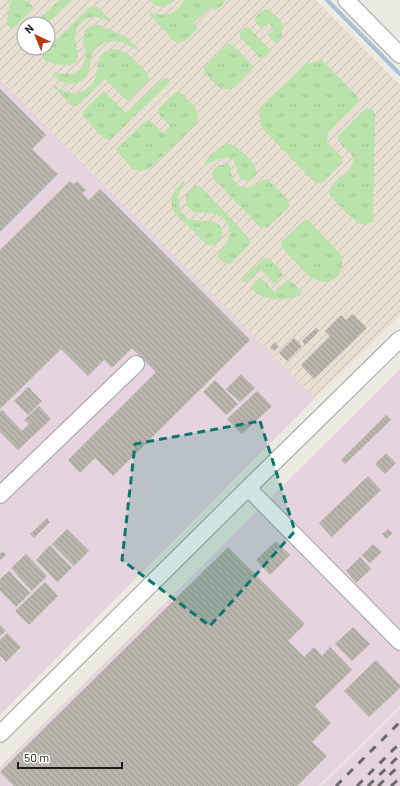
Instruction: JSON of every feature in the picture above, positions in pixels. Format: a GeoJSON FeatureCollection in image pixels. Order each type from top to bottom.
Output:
{"type":"FeatureCollection","features":[{"type":"Feature","properties":{"kind":"street"},"geometry":{"type":"LineString","coordinates":[[346,0],[400,55]]}},
{"type":"Feature","properties":{"kind":"street"},"geometry":{"type":"LineString","coordinates":[[0,734],[400,339]]}},
{"type":"Feature","properties":{"kind":"street"},"geometry":{"type":"LineString","coordinates":[[0,495],[136,364]]}},
{"type":"Feature","properties":{"kind":"street"},"geometry":{"type":"LineString","coordinates":[[248,488],[400,642]]}},
{"type":"Feature","properties":{"kind":"highlighted area"},"geometry":{"type":"Polygon","coordinates":[[[260,421],[295,531],[210,626],[122,560],[135,444],[260,421]]]}},
{"type":"Feature","properties":{"kind":"shaded area"},"geometry":{"type":"Polygon","coordinates":[[[0,0],[316,0],[400,85],[400,315],[315,398],[0,79],[0,0]]]}},
{"type":"Feature","properties":{"kind":"shaded area"},"geometry":{"type":"Polygon","coordinates":[[[0,79],[315,398],[0,715],[0,79]]]}},
{"type":"Feature","properties":{"kind":"shaded area"},"geometry":{"type":"Polygon","coordinates":[[[400,369],[400,706],[319,786],[0,786],[0,767],[400,369]]]}},
{"type":"Feature","properties":{"kind":"shaded area"},"geometry":{"type":"Polygon","coordinates":[[[400,708],[400,786],[321,786],[400,708]]]}},
{"type":"Feature","properties":{"kind":"green space"},"geometry":{"type":"Polygon","coordinates":[[[11,0],[26,0],[34,8],[26,16],[16,16],[16,26],[14,28],[10,28],[7,24],[11,0]]]}},
{"type":"Feature","properties":{"kind":"green space"},"geometry":{"type":"Polygon","coordinates":[[[59,0],[72,0],[55,16],[42,16],[59,0]]]}},
{"type":"Feature","properties":{"kind":"green space"},"geometry":{"type":"Polygon","coordinates":[[[149,0],[175,0],[169,5],[159,6],[155,5],[149,0]]]}},
{"type":"Feature","properties":{"kind":"green space"},"geometry":{"type":"Polygon","coordinates":[[[184,0],[227,0],[216,11],[211,7],[193,24],[198,28],[188,38],[179,43],[175,42],[149,13],[170,14],[181,5],[184,0]]]}},
{"type":"Feature","properties":{"kind":"green space"},"geometry":{"type":"Polygon","coordinates":[[[90,7],[97,7],[110,20],[90,17],[80,23],[75,33],[78,54],[77,61],[70,65],[59,65],[46,61],[42,58],[43,56],[56,56],[56,40],[90,7]]]}},
{"type":"Feature","properties":{"kind":"green space"},"geometry":{"type":"Polygon","coordinates":[[[266,9],[270,10],[283,25],[281,38],[277,43],[275,43],[268,35],[274,29],[269,23],[262,29],[255,21],[256,17],[266,9]]]}},
{"type":"Feature","properties":{"kind":"green space"},"geometry":{"type":"Polygon","coordinates":[[[96,25],[128,38],[139,50],[138,51],[120,42],[106,42],[98,47],[92,54],[90,67],[84,79],[75,84],[70,84],[56,78],[53,74],[55,72],[71,74],[80,69],[85,60],[86,53],[83,42],[83,34],[90,26],[96,25]]]}},
{"type":"Feature","properties":{"kind":"green space"},"geometry":{"type":"Polygon","coordinates":[[[248,27],[270,50],[265,57],[260,58],[240,37],[240,32],[244,28],[248,27]]]}},
{"type":"Feature","properties":{"kind":"green space"},"geometry":{"type":"Polygon","coordinates":[[[228,44],[233,45],[253,66],[252,70],[235,87],[231,89],[223,89],[204,72],[204,68],[228,44]]]}},
{"type":"Feature","properties":{"kind":"green space"},"geometry":{"type":"Polygon","coordinates":[[[113,49],[124,52],[137,62],[148,74],[149,80],[128,100],[126,100],[105,79],[76,106],[71,105],[53,86],[54,85],[60,89],[72,93],[84,91],[89,88],[96,76],[98,62],[101,55],[113,49]]]}},
{"type":"Feature","properties":{"kind":"green space"},"geometry":{"type":"Polygon","coordinates":[[[322,60],[359,99],[357,104],[328,132],[328,142],[340,154],[343,162],[323,182],[320,183],[313,181],[262,128],[260,114],[261,106],[306,64],[322,60]]]}},
{"type":"Feature","properties":{"kind":"green space"},"geometry":{"type":"Polygon","coordinates":[[[164,78],[170,80],[168,84],[109,140],[104,139],[83,116],[84,110],[104,91],[126,113],[164,78]]]}},
{"type":"Feature","properties":{"kind":"green space"},"geometry":{"type":"Polygon","coordinates":[[[176,92],[180,92],[197,110],[198,114],[196,124],[150,168],[142,171],[134,170],[119,154],[117,148],[147,120],[151,121],[163,133],[170,126],[159,115],[159,108],[176,92]]]}},
{"type":"Feature","properties":{"kind":"green space"},"geometry":{"type":"Polygon","coordinates":[[[368,108],[373,110],[375,115],[373,221],[368,224],[361,224],[349,215],[329,193],[333,184],[349,170],[353,161],[351,154],[338,140],[338,136],[365,109],[368,108]]]}},
{"type":"Feature","properties":{"kind":"green space"},"geometry":{"type":"Polygon","coordinates":[[[228,144],[238,148],[253,163],[257,173],[252,179],[247,181],[242,179],[237,172],[234,160],[230,158],[218,159],[207,164],[205,163],[205,161],[215,151],[228,144]]]}},
{"type":"Feature","properties":{"kind":"green space"},"geometry":{"type":"Polygon","coordinates":[[[227,164],[230,166],[233,179],[242,187],[251,187],[263,180],[268,179],[289,201],[289,207],[268,227],[260,227],[213,178],[212,175],[216,168],[227,164]]]}},
{"type":"Feature","properties":{"kind":"green space"},"geometry":{"type":"Polygon","coordinates":[[[184,181],[185,182],[178,197],[180,210],[189,219],[196,221],[211,221],[220,226],[222,230],[222,237],[214,245],[206,244],[174,212],[171,198],[184,181]]]}},
{"type":"Feature","properties":{"kind":"green space"},"geometry":{"type":"Polygon","coordinates":[[[195,186],[201,187],[249,238],[250,242],[248,246],[230,264],[226,264],[218,257],[220,250],[229,238],[230,230],[227,223],[222,217],[215,214],[194,212],[187,205],[187,195],[195,186]]]}},
{"type":"Feature","properties":{"kind":"green space"},"geometry":{"type":"Polygon","coordinates":[[[304,220],[308,220],[341,255],[341,269],[339,275],[334,279],[323,282],[310,277],[281,246],[282,241],[304,220]]]}},
{"type":"Feature","properties":{"kind":"green space"},"geometry":{"type":"Polygon","coordinates":[[[264,258],[270,259],[282,272],[282,276],[274,284],[260,269],[247,282],[244,282],[242,280],[243,278],[264,258]]]}},
{"type":"Feature","properties":{"kind":"green space"},"geometry":{"type":"Polygon","coordinates":[[[260,277],[274,292],[286,281],[290,280],[300,290],[300,295],[285,299],[270,299],[261,296],[251,287],[260,277]]]}},
{"type":"Feature","properties":{"kind":"building"},"geometry":{"type":"Polygon","coordinates":[[[0,89],[46,135],[32,149],[58,174],[0,232],[0,89]]]}},
{"type":"Feature","properties":{"kind":"building"},"geometry":{"type":"Polygon","coordinates":[[[70,181],[74,184],[77,181],[86,190],[82,193],[89,200],[100,189],[250,340],[113,476],[95,458],[80,473],[68,460],[156,372],[132,348],[112,368],[104,360],[88,376],[61,349],[0,409],[0,250],[70,181]]]}},
{"type":"Feature","properties":{"kind":"building"},"geometry":{"type":"Polygon","coordinates":[[[353,314],[367,328],[314,379],[301,365],[330,336],[325,331],[341,315],[346,320],[353,314]]]}},
{"type":"Feature","properties":{"kind":"building"},"geometry":{"type":"Polygon","coordinates":[[[316,328],[319,331],[305,345],[302,341],[316,328]]]}},
{"type":"Feature","properties":{"kind":"building"},"geometry":{"type":"Polygon","coordinates":[[[294,338],[302,346],[287,361],[279,353],[294,338]]]}},
{"type":"Feature","properties":{"kind":"building"},"geometry":{"type":"Polygon","coordinates":[[[275,342],[279,347],[274,351],[270,347],[275,342]]]}},
{"type":"Feature","properties":{"kind":"building"},"geometry":{"type":"Polygon","coordinates":[[[241,374],[255,388],[240,402],[226,389],[241,374]]]}},
{"type":"Feature","properties":{"kind":"building"},"geometry":{"type":"Polygon","coordinates":[[[215,380],[238,404],[226,415],[203,392],[215,380]]]}},
{"type":"Feature","properties":{"kind":"building"},"geometry":{"type":"Polygon","coordinates":[[[28,387],[42,401],[28,415],[14,401],[28,387]]]}},
{"type":"Feature","properties":{"kind":"building"},"geometry":{"type":"Polygon","coordinates":[[[257,391],[272,406],[242,434],[227,419],[257,391]]]}},
{"type":"Feature","properties":{"kind":"building"},"geometry":{"type":"Polygon","coordinates":[[[39,406],[51,419],[18,450],[0,432],[0,411],[2,410],[22,431],[29,424],[24,420],[39,406]]]}},
{"type":"Feature","properties":{"kind":"building"},"geometry":{"type":"Polygon","coordinates":[[[386,415],[391,420],[345,464],[341,460],[386,415]]]}},
{"type":"Feature","properties":{"kind":"building"},"geometry":{"type":"Polygon","coordinates":[[[386,453],[396,463],[385,474],[375,464],[386,453]]]}},
{"type":"Feature","properties":{"kind":"building"},"geometry":{"type":"Polygon","coordinates":[[[368,476],[381,490],[332,537],[319,523],[368,476]]]}},
{"type":"Feature","properties":{"kind":"building"},"geometry":{"type":"Polygon","coordinates":[[[47,518],[50,522],[34,538],[30,534],[47,518]]]}},
{"type":"Feature","properties":{"kind":"building"},"geometry":{"type":"Polygon","coordinates":[[[67,529],[89,551],[74,566],[52,544],[67,529]]]}},
{"type":"Feature","properties":{"kind":"building"},"geometry":{"type":"Polygon","coordinates":[[[388,529],[393,533],[386,539],[382,534],[388,529]]]}},
{"type":"Feature","properties":{"kind":"building"},"geometry":{"type":"Polygon","coordinates":[[[276,541],[290,555],[270,575],[256,560],[276,541]]]}},
{"type":"Feature","properties":{"kind":"building"},"geometry":{"type":"Polygon","coordinates":[[[373,544],[382,552],[370,563],[362,555],[373,544]]]}},
{"type":"Feature","properties":{"kind":"building"},"geometry":{"type":"Polygon","coordinates":[[[50,545],[72,568],[57,582],[36,560],[50,545]]]}},
{"type":"Feature","properties":{"kind":"building"},"geometry":{"type":"Polygon","coordinates":[[[228,547],[305,624],[288,641],[304,657],[314,647],[322,656],[330,647],[352,670],[315,706],[331,723],[312,742],[327,756],[297,786],[14,786],[0,772],[228,547]]]}},
{"type":"Feature","properties":{"kind":"building"},"geometry":{"type":"Polygon","coordinates":[[[3,551],[6,555],[0,560],[0,554],[3,551]]]}},
{"type":"Feature","properties":{"kind":"building"},"geometry":{"type":"Polygon","coordinates":[[[26,554],[47,576],[32,591],[11,568],[26,554]]]}},
{"type":"Feature","properties":{"kind":"building"},"geometry":{"type":"Polygon","coordinates":[[[360,557],[371,569],[356,583],[346,571],[360,557]]]}},
{"type":"Feature","properties":{"kind":"building"},"geometry":{"type":"Polygon","coordinates":[[[9,571],[30,593],[16,607],[0,591],[0,579],[9,571]]]}},
{"type":"Feature","properties":{"kind":"building"},"geometry":{"type":"Polygon","coordinates":[[[45,582],[58,596],[29,625],[15,611],[45,582]]]}},
{"type":"Feature","properties":{"kind":"building"},"geometry":{"type":"Polygon","coordinates":[[[0,625],[6,631],[0,636],[0,625]]]}},
{"type":"Feature","properties":{"kind":"building"},"geometry":{"type":"Polygon","coordinates":[[[353,627],[370,644],[352,661],[335,644],[353,627]]]}},
{"type":"Feature","properties":{"kind":"building"},"geometry":{"type":"Polygon","coordinates":[[[7,633],[21,647],[6,662],[0,655],[0,640],[7,633]]]}},
{"type":"Feature","properties":{"kind":"building"},"geometry":{"type":"Polygon","coordinates":[[[376,660],[400,685],[400,688],[369,717],[344,691],[376,660]]]}},
{"type":"Feature","properties":{"kind":"waterway"},"geometry":{"type":"LineString","coordinates":[[327,0],[400,74]]}},
{"type":"Feature","properties":{"kind":"railway"},"geometry":{"type":"LineString","coordinates":[[336,786],[400,722]]}},
{"type":"Feature","properties":{"kind":"railway"},"geometry":{"type":"LineString","coordinates":[[357,786],[400,743]]}},
{"type":"Feature","properties":{"kind":"railway"},"geometry":{"type":"LineString","coordinates":[[368,786],[400,755]]}},
{"type":"Feature","properties":{"kind":"railway"},"geometry":{"type":"LineString","coordinates":[[378,786],[400,765]]}},
{"type":"Feature","properties":{"kind":"railway"},"geometry":{"type":"LineString","coordinates":[[391,786],[400,778]]}}]}
